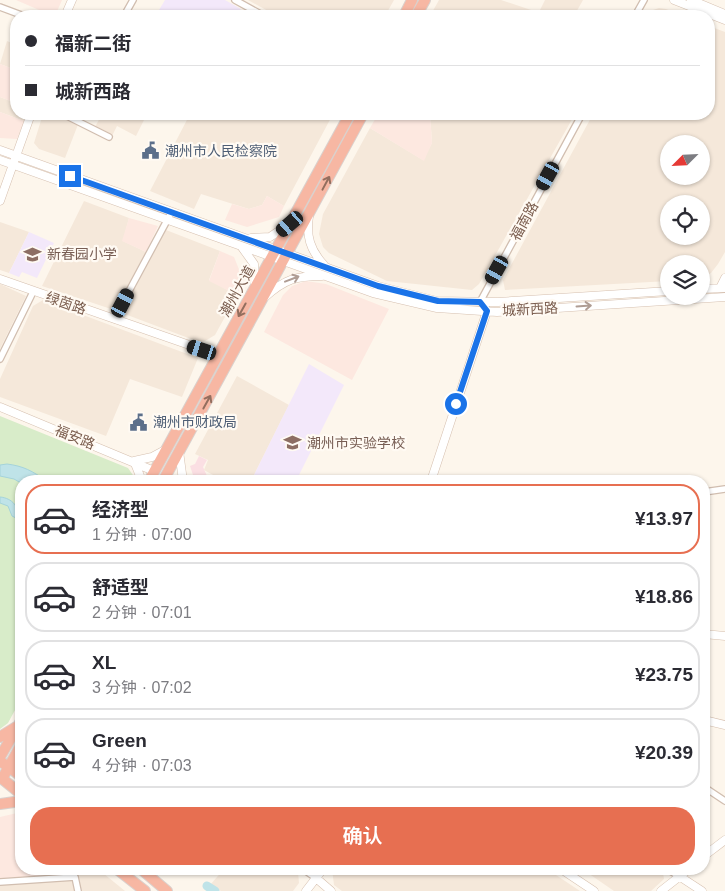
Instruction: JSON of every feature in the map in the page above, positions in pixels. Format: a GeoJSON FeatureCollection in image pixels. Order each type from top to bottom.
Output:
{"type":"FeatureCollection","features":[{"type":"Feature","properties":{"kind":"highway","name":"潮州大道"},"geometry":{"type":"LineString","coordinates":[[150,475],[151,470],[165,450],[347,120]]}},
{"type":"Feature","properties":{"kind":"highway","name":"潮州大道"},"geometry":{"type":"LineString","coordinates":[[169,475],[179,451],[360,120]]}},
{"type":"Feature","properties":{"kind":"highway"},"geometry":{"type":"LineString","coordinates":[[0,737],[15,726]]}},
{"type":"Feature","properties":{"kind":"highway"},"geometry":{"type":"LineString","coordinates":[[0,757],[15,732]]}},
{"type":"Feature","properties":{"kind":"highway"},"geometry":{"type":"LineString","coordinates":[[15,752],[4,764],[1,778],[15,789]]}},
{"type":"Feature","properties":{"kind":"highway"},"geometry":{"type":"LineString","coordinates":[[4,764],[15,772]]}},
{"type":"Feature","properties":{"kind":"highway"},"geometry":{"type":"LineString","coordinates":[[0,804],[15,802]]}},
{"type":"Feature","properties":{"kind":"highway"},"geometry":{"type":"LineString","coordinates":[[125,875],[145,891]]}},
{"type":"Feature","properties":{"kind":"highway"},"geometry":{"type":"LineString","coordinates":[[148,875],[167,891]]}},
{"type":"Feature","properties":{"kind":"main road"},"geometry":{"type":"LineString","coordinates":[[674,0],[700,10]]}},
{"type":"Feature","properties":{"kind":"main road"},"geometry":{"type":"LineString","coordinates":[[690,0],[725,14]]}},
{"type":"Feature","properties":{"kind":"main road"},"geometry":{"type":"LineString","coordinates":[[0,201],[29,120]]}},
{"type":"Feature","properties":{"kind":"main road","name":"城新西路"},"geometry":{"type":"LineString","coordinates":[[0,150],[169,216]]}},
{"type":"Feature","properties":{"kind":"main road","name":"城新西路"},"geometry":{"type":"LineString","coordinates":[[0,160],[242,241],[327,272],[373,293],[437,308],[487,311],[725,297]]}},
{"type":"Feature","properties":{"kind":"main road"},"geometry":{"type":"LineString","coordinates":[[264,298],[276,287],[295,277],[327,272],[307,236],[310,212]]}},
{"type":"Feature","properties":{"kind":"main road"},"geometry":{"type":"LineString","coordinates":[[255,287],[256,274],[254,264],[242,241],[270,236],[290,224]]}},
{"type":"Feature","properties":{"kind":"main road","name":"城新西路"},"geometry":{"type":"LineString","coordinates":[[327,272],[438,301],[480,302],[660,292]]}},
{"type":"Feature","properties":{"kind":"main road"},"geometry":{"type":"LineString","coordinates":[[722,288],[725,278]]}},
{"type":"Feature","properties":{"kind":"main road","name":"绿茵路"},"geometry":{"type":"LineString","coordinates":[[0,279],[218,355]]}},
{"type":"Feature","properties":{"kind":"main road"},"geometry":{"type":"LineString","coordinates":[[433,475],[487,311],[480,302]]}},
{"type":"Feature","properties":{"kind":"main road","name":"福安路"},"geometry":{"type":"LineString","coordinates":[[0,407],[134,461],[151,470]]}},
{"type":"Feature","properties":{"kind":"main road"},"geometry":{"type":"LineString","coordinates":[[140,475],[134,461],[152,457],[165,450]]}},
{"type":"Feature","properties":{"kind":"main road"},"geometry":{"type":"LineString","coordinates":[[179,451],[181,475]]}},
{"type":"Feature","properties":{"kind":"main road"},"geometry":{"type":"LineString","coordinates":[[710,635],[725,636]]}},
{"type":"Feature","properties":{"kind":"main road"},"geometry":{"type":"LineString","coordinates":[[710,722],[725,726]]}},
{"type":"Feature","properties":{"kind":"main road"},"geometry":{"type":"LineString","coordinates":[[710,851],[725,840]]}},
{"type":"Feature","properties":{"kind":"main road"},"geometry":{"type":"LineString","coordinates":[[306,891],[318,875]]}},
{"type":"Feature","properties":{"kind":"main road"},"geometry":{"type":"LineString","coordinates":[[570,875],[594,891]]}},
{"type":"Feature","properties":{"kind":"main road"},"geometry":{"type":"LineString","coordinates":[[661,891],[679,876],[702,891]]}},
{"type":"Feature","properties":{"kind":"main road"},"geometry":{"type":"LineString","coordinates":[[316,878],[331,891]]}},
{"type":"Feature","properties":{"kind":"street"},"geometry":{"type":"LineString","coordinates":[[235,0],[253,10]]}},
{"type":"Feature","properties":{"kind":"street"},"geometry":{"type":"LineString","coordinates":[[79,120],[108,137]]}},
{"type":"Feature","properties":{"kind":"street","name":"福南路"},"geometry":{"type":"LineString","coordinates":[[480,302],[579,120]]}},
{"type":"Feature","properties":{"kind":"street"},"geometry":{"type":"LineString","coordinates":[[114,319],[169,216]]}},
{"type":"Feature","properties":{"kind":"street"},"geometry":{"type":"LineString","coordinates":[[0,359],[33,292]]}},
{"type":"Feature","properties":{"kind":"street"},"geometry":{"type":"LineString","coordinates":[[710,491],[725,489]]}},
{"type":"Feature","properties":{"kind":"street"},"geometry":{"type":"LineString","coordinates":[[710,791],[725,800]]}},
{"type":"Feature","properties":{"kind":"street"},"geometry":{"type":"LineString","coordinates":[[312,875],[316,878]]}},
{"type":"Feature","properties":{"kind":"street"},"geometry":{"type":"LineString","coordinates":[[0,882],[75,877],[78,891]]}},
{"type":"Feature","properties":{"kind":"shaded area"},"geometry":{"type":"Polygon","coordinates":[[[16,0],[62,0],[58,10],[39,10],[16,0]]]}},
{"type":"Feature","properties":{"kind":"shaded area"},"geometry":{"type":"Polygon","coordinates":[[[165,0],[225,0],[241,9],[240,10],[159,10],[165,0]]]}},
{"type":"Feature","properties":{"kind":"shaded area"},"geometry":{"type":"Polygon","coordinates":[[[248,0],[394,0],[388,10],[266,10],[248,0]]]}},
{"type":"Feature","properties":{"kind":"shaded area"},"geometry":{"type":"Polygon","coordinates":[[[439,0],[501,0],[531,10],[433,10],[439,0]]]}},
{"type":"Feature","properties":{"kind":"shaded area"},"geometry":{"type":"Polygon","coordinates":[[[545,0],[583,0],[577,10],[540,10],[545,0]]]}},
{"type":"Feature","properties":{"kind":"shaded area"},"geometry":{"type":"Polygon","coordinates":[[[659,8],[669,10],[653,10],[659,8]]]}},
{"type":"Feature","properties":{"kind":"shaded area"},"geometry":{"type":"Polygon","coordinates":[[[715,28],[725,32],[725,252],[711,273],[710,255],[660,255],[660,281],[505,290],[503,280],[590,120],[715,120],[715,28]]]}},
{"type":"Feature","properties":{"kind":"shaded area"},"geometry":{"type":"Polygon","coordinates":[[[7,41],[10,42],[10,68],[0,64],[7,41]]]}},
{"type":"Feature","properties":{"kind":"shaded area"},"geometry":{"type":"Polygon","coordinates":[[[0,64],[10,68],[10,101],[0,97],[0,64]]]}},
{"type":"Feature","properties":{"kind":"shaded area"},"geometry":{"type":"Polygon","coordinates":[[[0,97],[10,101],[10,116],[0,112],[0,97]]]}},
{"type":"Feature","properties":{"kind":"shaded area"},"geometry":{"type":"Polygon","coordinates":[[[0,112],[10,116],[10,120],[24,121],[17,139],[0,138],[0,112]]]}},
{"type":"Feature","properties":{"kind":"shaded area"},"geometry":{"type":"Polygon","coordinates":[[[41,120],[74,120],[79,122],[65,158],[39,149],[34,143],[41,120]]]}},
{"type":"Feature","properties":{"kind":"shaded area"},"geometry":{"type":"Polygon","coordinates":[[[99,120],[144,120],[136,136],[117,126],[112,136],[95,127],[99,120]]]}},
{"type":"Feature","properties":{"kind":"shaded area"},"geometry":{"type":"Polygon","coordinates":[[[187,120],[330,120],[284,206],[267,196],[262,205],[249,209],[201,194],[194,209],[150,191],[187,120]]]}},
{"type":"Feature","properties":{"kind":"shaded area"},"geometry":{"type":"Polygon","coordinates":[[[375,120],[430,120],[432,143],[424,161],[370,128],[375,120]]]}},
{"type":"Feature","properties":{"kind":"shaded area"},"geometry":{"type":"Polygon","coordinates":[[[430,120],[572,120],[479,284],[472,290],[387,281],[329,253],[323,247],[319,234],[323,214],[370,128],[423,160],[432,143],[430,120]]]}},
{"type":"Feature","properties":{"kind":"shaded area"},"geometry":{"type":"Polygon","coordinates":[[[267,196],[284,206],[279,217],[247,227],[225,220],[232,204],[249,209],[262,205],[267,196]]]}},
{"type":"Feature","properties":{"kind":"shaded area"},"geometry":{"type":"Polygon","coordinates":[[[84,201],[129,218],[123,241],[146,252],[114,310],[42,286],[84,201]]]}},
{"type":"Feature","properties":{"kind":"shaded area"},"geometry":{"type":"Polygon","coordinates":[[[129,218],[158,226],[146,252],[122,241],[129,218]]]}},
{"type":"Feature","properties":{"kind":"shaded area"},"geometry":{"type":"Polygon","coordinates":[[[0,222],[29,232],[9,273],[0,270],[0,222]]]}},
{"type":"Feature","properties":{"kind":"shaded area"},"geometry":{"type":"Polygon","coordinates":[[[166,230],[220,251],[209,280],[237,295],[215,335],[205,341],[199,342],[122,313],[166,230]]]}},
{"type":"Feature","properties":{"kind":"shaded area","name":"新春园小学"},"geometry":{"type":"Polygon","coordinates":[[[29,232],[54,243],[37,278],[22,272],[19,277],[9,273],[29,232]]]}},
{"type":"Feature","properties":{"kind":"shaded area"},"geometry":{"type":"Polygon","coordinates":[[[220,251],[234,257],[244,282],[237,295],[209,281],[220,251]]]}},
{"type":"Feature","properties":{"kind":"shaded area"},"geometry":{"type":"Polygon","coordinates":[[[306,281],[326,284],[389,309],[352,380],[264,332],[283,295],[292,286],[306,281]]]}},
{"type":"Feature","properties":{"kind":"shaded area"},"geometry":{"type":"Polygon","coordinates":[[[0,284],[26,296],[0,349],[0,284]]]}},
{"type":"Feature","properties":{"kind":"shaded area"},"geometry":{"type":"Polygon","coordinates":[[[43,300],[198,358],[182,397],[130,379],[106,436],[0,397],[0,379],[33,306],[43,300]]]}},
{"type":"Feature","properties":{"kind":"shaded area","name":"潮州市实验学校"},"geometry":{"type":"Polygon","coordinates":[[[309,364],[344,385],[299,475],[254,475],[309,364]]]}},
{"type":"Feature","properties":{"kind":"shaded area"},"geometry":{"type":"Polygon","coordinates":[[[237,376],[289,405],[254,475],[213,475],[204,470],[208,460],[195,454],[237,376]]]}},
{"type":"Feature","properties":{"kind":"shaded area"},"geometry":{"type":"Polygon","coordinates":[[[199,456],[207,460],[203,467],[207,475],[193,475],[190,466],[195,464],[199,456]]]}},
{"type":"Feature","properties":{"kind":"shaded area"},"geometry":{"type":"Polygon","coordinates":[[[15,813],[15,875],[48,875],[0,879],[0,817],[15,813]]]}},
{"type":"Feature","properties":{"kind":"shaded area"},"geometry":{"type":"Polygon","coordinates":[[[48,875],[105,875],[125,891],[0,891],[0,879],[48,875]]]}},
{"type":"Feature","properties":{"kind":"shaded area"},"geometry":{"type":"Polygon","coordinates":[[[219,875],[298,875],[299,883],[293,891],[221,891],[210,885],[219,875]]]}},
{"type":"Feature","properties":{"kind":"shaded area"},"geometry":{"type":"Polygon","coordinates":[[[333,875],[556,875],[580,891],[342,891],[334,885],[333,875]]]}},
{"type":"Feature","properties":{"kind":"shaded area"},"geometry":{"type":"Polygon","coordinates":[[[591,875],[663,875],[664,879],[651,891],[614,891],[591,875]]]}},
{"type":"Feature","properties":{"kind":"green space"},"geometry":{"type":"Polygon","coordinates":[[[0,416],[128,468],[133,475],[15,475],[15,710],[8,723],[0,729],[0,416]]]}},
{"type":"Feature","properties":{"kind":"water"},"geometry":{"type":"Polygon","coordinates":[[[0,465],[18,466],[38,475],[15,475],[15,480],[0,476],[0,465]]]}},
{"type":"Feature","properties":{"kind":"water"},"geometry":{"type":"Polygon","coordinates":[[[0,497],[11,501],[15,506],[15,518],[12,516],[8,506],[0,503],[0,497]]]}},
{"type":"Feature","properties":{"kind":"waterway"},"geometry":{"type":"LineString","coordinates":[[207,886],[215,891]]}},
{"type":"Feature","properties":{"kind":"place","name":"潮州市人民检察院"},"geometry":{"type":"Point","coordinates":[151,151]}},
{"type":"Feature","properties":{"kind":"place","name":"新春园小学"},"geometry":{"type":"Point","coordinates":[33,254]}},
{"type":"Feature","properties":{"kind":"place","name":"潮州市财政局"},"geometry":{"type":"Point","coordinates":[139,422]}},
{"type":"Feature","properties":{"kind":"place","name":"潮州市实验学校"},"geometry":{"type":"Point","coordinates":[293,443]}},
{"type":"Feature","properties":{"kind":"route"},"geometry":{"type":"LineString","coordinates":[[70,176],[378,286],[438,301],[480,302],[487,311],[456,404]]}}]}
